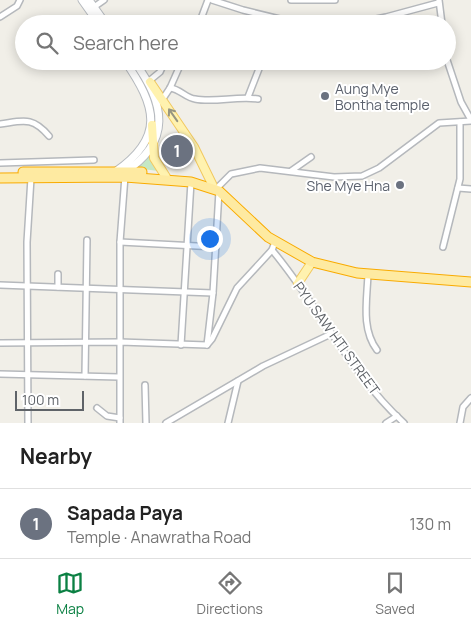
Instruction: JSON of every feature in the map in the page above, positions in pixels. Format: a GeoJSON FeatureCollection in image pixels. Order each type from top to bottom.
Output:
{"type":"FeatureCollection","features":[{"type":"Feature","properties":{"kind":"highway"},"geometry":{"type":"LineString","coordinates":[[0,172],[118,174],[170,178],[191,182],[216,189],[274,246],[312,262],[344,271],[471,282]]}},
{"type":"Feature","properties":{"kind":"highway"},"geometry":{"type":"LineString","coordinates":[[0,178],[118,174]]}},
{"type":"Feature","properties":{"kind":"main road"},"geometry":{"type":"LineString","coordinates":[[82,0],[93,15]]}},
{"type":"Feature","properties":{"kind":"main road"},"geometry":{"type":"LineString","coordinates":[[89,0],[100,15]]}},
{"type":"Feature","properties":{"kind":"main road"},"geometry":{"type":"LineString","coordinates":[[132,70],[148,97],[152,125],[152,147],[156,164],[170,178]]}},
{"type":"Feature","properties":{"kind":"main road"},"geometry":{"type":"LineString","coordinates":[[140,70],[194,147],[216,189]]}},
{"type":"Feature","properties":{"kind":"main road"},"geometry":{"type":"LineString","coordinates":[[118,174],[143,158],[152,147],[159,120],[156,101],[149,82]]}},
{"type":"Feature","properties":{"kind":"main road"},"geometry":{"type":"LineString","coordinates":[[118,174],[144,145],[152,125]]}},
{"type":"Feature","properties":{"kind":"main road"},"geometry":{"type":"LineString","coordinates":[[298,282],[312,262]]}},
{"type":"Feature","properties":{"kind":"street"},"geometry":{"type":"LineString","coordinates":[[0,17],[17,6],[20,0]]}},
{"type":"Feature","properties":{"kind":"street"},"geometry":{"type":"LineString","coordinates":[[94,7],[104,0]]}},
{"type":"Feature","properties":{"kind":"street"},"geometry":{"type":"LineString","coordinates":[[202,15],[208,0]]}},
{"type":"Feature","properties":{"kind":"street"},"geometry":{"type":"LineString","coordinates":[[212,0],[260,15]]}},
{"type":"Feature","properties":{"kind":"street"},"geometry":{"type":"LineString","coordinates":[[291,0],[335,0]]}},
{"type":"Feature","properties":{"kind":"street"},"geometry":{"type":"LineString","coordinates":[[393,15],[439,1],[441,15]]}},
{"type":"Feature","properties":{"kind":"street"},"geometry":{"type":"LineString","coordinates":[[149,82],[161,70]]}},
{"type":"Feature","properties":{"kind":"street"},"geometry":{"type":"LineString","coordinates":[[162,100],[178,70]]}},
{"type":"Feature","properties":{"kind":"street"},"geometry":{"type":"LineString","coordinates":[[248,98],[259,70]]}},
{"type":"Feature","properties":{"kind":"street"},"geometry":{"type":"LineString","coordinates":[[207,345],[216,247],[216,189],[227,177],[241,171],[260,168],[334,176],[362,176],[379,168],[440,123],[471,121],[461,102],[450,70]]}},
{"type":"Feature","properties":{"kind":"street"},"geometry":{"type":"LineString","coordinates":[[170,88],[177,89],[194,99],[258,99]]}},
{"type":"Feature","properties":{"kind":"street"},"geometry":{"type":"LineString","coordinates":[[0,124],[28,121],[36,123],[49,136]]}},
{"type":"Feature","properties":{"kind":"street"},"geometry":{"type":"LineString","coordinates":[[443,247],[458,188],[461,156],[460,122]]}},
{"type":"Feature","properties":{"kind":"street"},"geometry":{"type":"LineString","coordinates":[[292,171],[311,157]]}},
{"type":"Feature","properties":{"kind":"street"},"geometry":{"type":"LineString","coordinates":[[0,163],[94,160]]}},
{"type":"Feature","properties":{"kind":"street"},"geometry":{"type":"LineString","coordinates":[[97,408],[107,416],[120,421],[118,174]]}},
{"type":"Feature","properties":{"kind":"street"},"geometry":{"type":"LineString","coordinates":[[28,423],[28,286],[31,178]]}},
{"type":"Feature","properties":{"kind":"street"},"geometry":{"type":"LineString","coordinates":[[181,345],[191,182]]}},
{"type":"Feature","properties":{"kind":"street"},"geometry":{"type":"LineString","coordinates":[[458,188],[471,189]]}},
{"type":"Feature","properties":{"kind":"street"},"geometry":{"type":"LineString","coordinates":[[85,376],[87,240]]}},
{"type":"Feature","properties":{"kind":"street"},"geometry":{"type":"LineString","coordinates":[[120,242],[216,247]]}},
{"type":"Feature","properties":{"kind":"street"},"geometry":{"type":"LineString","coordinates":[[207,345],[212,339],[237,288],[274,246]]}},
{"type":"Feature","properties":{"kind":"street","name":"PYU SAW HTI STREET"},"geometry":{"type":"LineString","coordinates":[[274,246],[331,334],[368,382],[404,423]]}},
{"type":"Feature","properties":{"kind":"street"},"geometry":{"type":"LineString","coordinates":[[58,274],[58,287]]}},
{"type":"Feature","properties":{"kind":"street"},"geometry":{"type":"LineString","coordinates":[[368,274],[366,330],[376,350]]}},
{"type":"Feature","properties":{"kind":"street"},"geometry":{"type":"LineString","coordinates":[[0,285],[213,293]]}},
{"type":"Feature","properties":{"kind":"street"},"geometry":{"type":"LineString","coordinates":[[166,423],[238,381],[331,334]]}},
{"type":"Feature","properties":{"kind":"street"},"geometry":{"type":"LineString","coordinates":[[0,343],[120,342],[207,345]]}},
{"type":"Feature","properties":{"kind":"street"},"geometry":{"type":"LineString","coordinates":[[0,374],[119,376]]}},
{"type":"Feature","properties":{"kind":"street"},"geometry":{"type":"LineString","coordinates":[[228,423],[238,381]]}},
{"type":"Feature","properties":{"kind":"street"},"geometry":{"type":"LineString","coordinates":[[145,385],[146,423]]}},
{"type":"Feature","properties":{"kind":"street"},"geometry":{"type":"LineString","coordinates":[[460,423],[463,407],[471,398]]}},
{"type":"Feature","properties":{"kind":"street"},"geometry":{"type":"LineString","coordinates":[[386,423],[397,416]]}},
{"type":"Feature","properties":{"kind":"green space"},"geometry":{"type":"Polygon","coordinates":[[[150,153],[158,171],[135,168],[150,153]]]}},
{"type":"Feature","properties":{"kind":"place","name":"Aung Mye Bontha temple"},"geometry":{"type":"Point","coordinates":[325,96]}},
{"type":"Feature","properties":{"kind":"place","name":"Sapada Paya"},"geometry":{"type":"Point","coordinates":[177,151]}},
{"type":"Feature","properties":{"kind":"place","name":"She Mye Hna"},"geometry":{"type":"Point","coordinates":[400,185]}}]}
